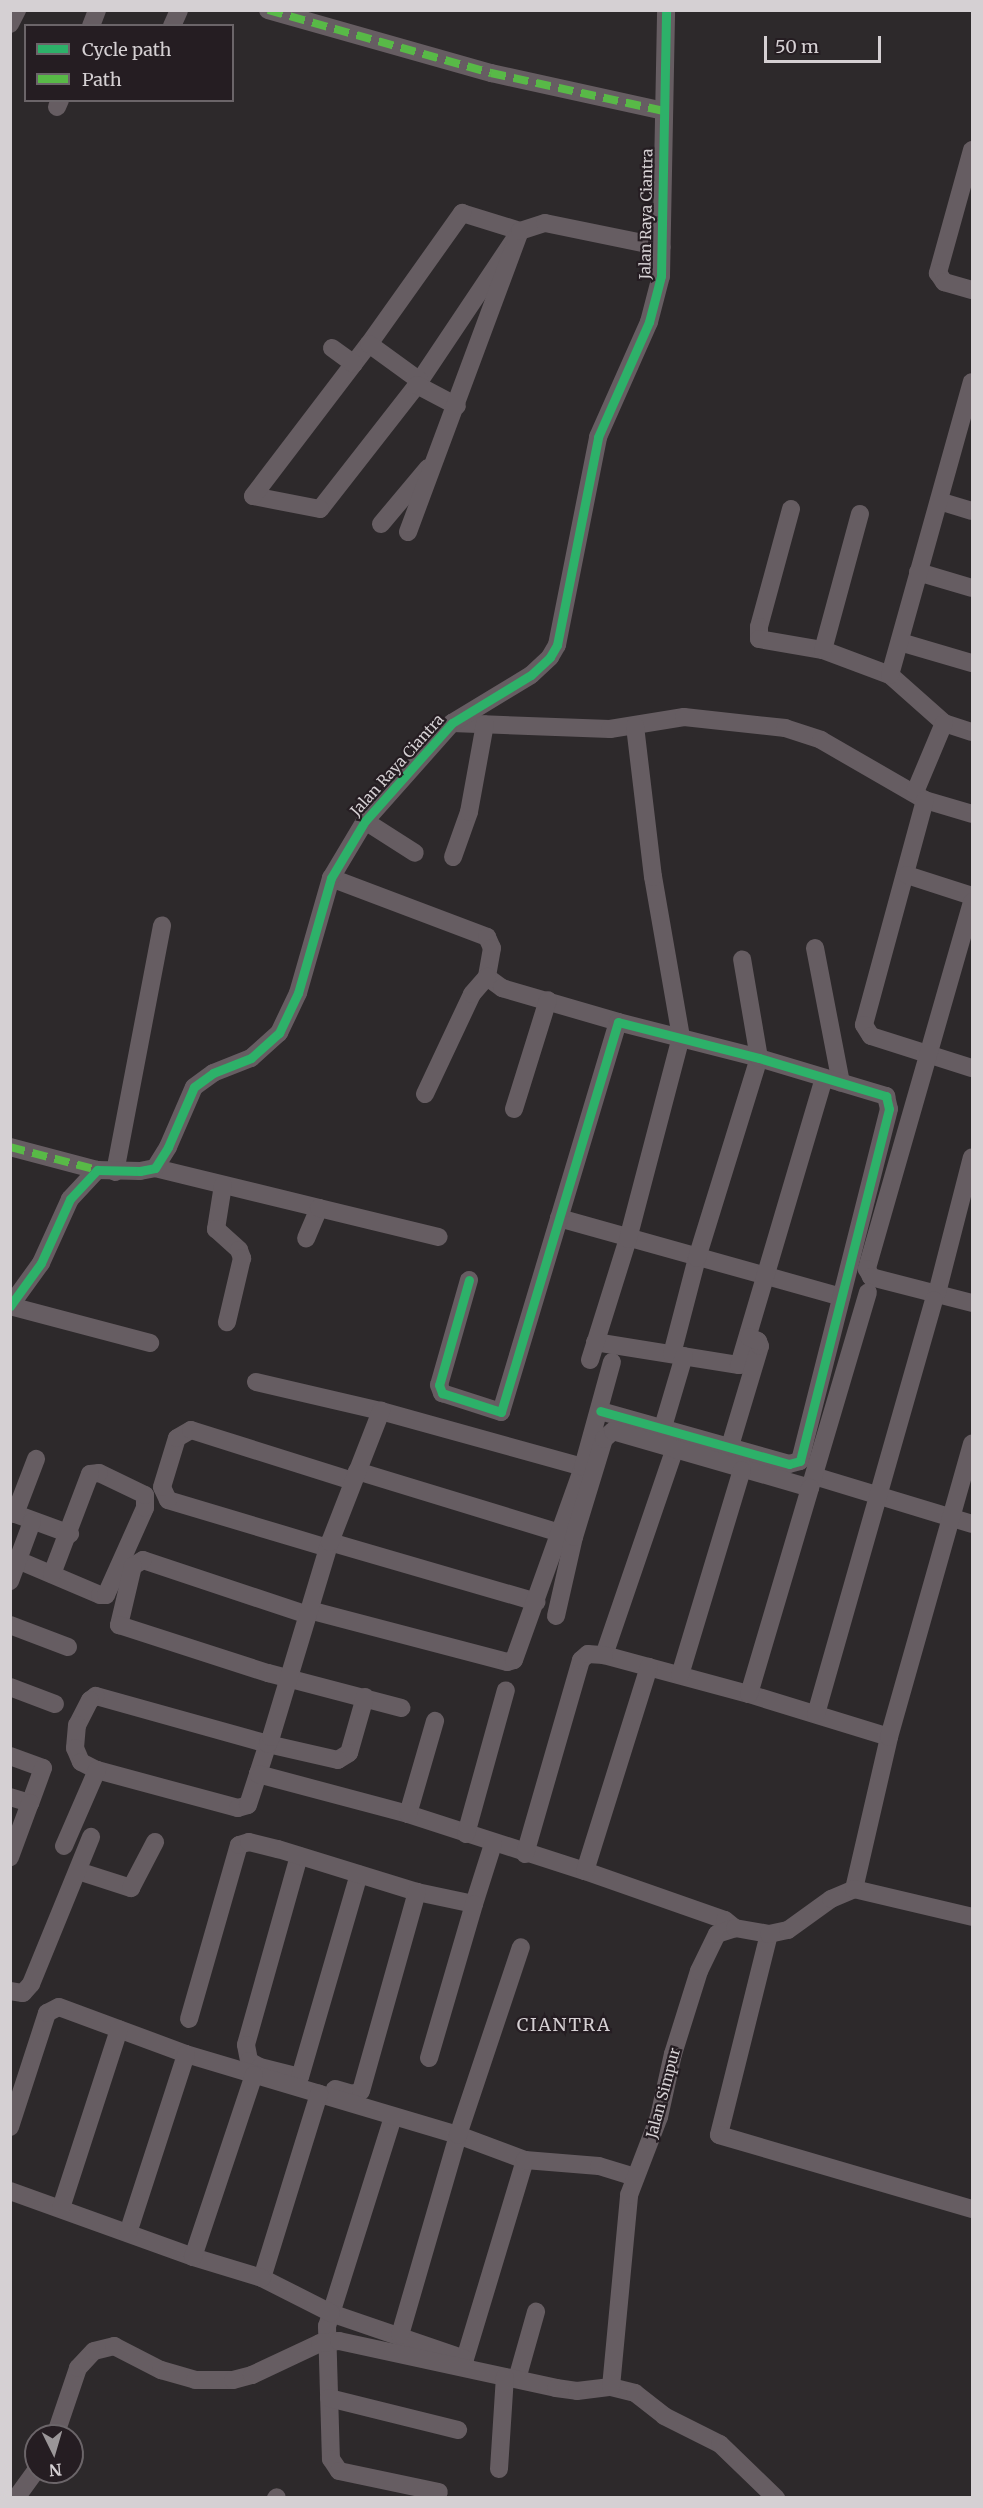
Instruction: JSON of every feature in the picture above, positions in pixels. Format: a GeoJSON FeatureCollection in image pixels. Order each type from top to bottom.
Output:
{"type":"FeatureCollection","features":[{"type":"Feature","properties":{"kind":"street"},"geometry":{"type":"LineString","coordinates":[[10,24],[17,10]]}},
{"type":"Feature","properties":{"kind":"street"},"geometry":{"type":"LineString","coordinates":[[173,24],[179,10]]}},
{"type":"Feature","properties":{"kind":"street"},"geometry":{"type":"LineString","coordinates":[[268,10],[491,73],[663,111]]}},
{"type":"Feature","properties":{"kind":"street","name":"Jalan Raya Ciantra"},"geometry":{"type":"LineString","coordinates":[[155,1168],[168,1148],[194,1087],[213,1073],[251,1058],[279,1033],[298,993],[332,878],[365,821],[452,723],[531,675],[550,657],[557,645],[598,437],[652,314],[662,276],[666,10]]}},
{"type":"Feature","properties":{"kind":"street"},"geometry":{"type":"LineString","coordinates":[[972,150],[938,273],[945,282],[972,290]]}},
{"type":"Feature","properties":{"kind":"street"},"geometry":{"type":"LineString","coordinates":[[520,231],[419,383],[320,509],[253,496],[369,345],[462,213],[520,231],[545,223],[662,247]]}},
{"type":"Feature","properties":{"kind":"street"},"geometry":{"type":"LineString","coordinates":[[408,532],[458,406],[520,231]]}},
{"type":"Feature","properties":{"kind":"street"},"geometry":{"type":"LineString","coordinates":[[369,345],[419,383],[458,406]]}},
{"type":"Feature","properties":{"kind":"street"},"geometry":{"type":"LineString","coordinates":[[332,348],[354,364]]}},
{"type":"Feature","properties":{"kind":"street"},"geometry":{"type":"LineString","coordinates":[[890,675],[939,501],[965,436],[972,381]]}},
{"type":"Feature","properties":{"kind":"street"},"geometry":{"type":"LineString","coordinates":[[381,525],[438,456]]}},
{"type":"Feature","properties":{"kind":"street"},"geometry":{"type":"LineString","coordinates":[[939,501],[972,511]]}},
{"type":"Feature","properties":{"kind":"street"},"geometry":{"type":"LineString","coordinates":[[791,509],[757,634],[764,641],[823,650],[890,675],[944,723],[972,732]]}},
{"type":"Feature","properties":{"kind":"street"},"geometry":{"type":"LineString","coordinates":[[823,650],[860,514]]}},
{"type":"Feature","properties":{"kind":"street"},"geometry":{"type":"LineString","coordinates":[[918,572],[972,588]]}},
{"type":"Feature","properties":{"kind":"street"},"geometry":{"type":"LineString","coordinates":[[900,642],[972,663]]}},
{"type":"Feature","properties":{"kind":"street"},"geometry":{"type":"LineString","coordinates":[[452,723],[609,729],[684,717],[785,728],[821,740],[920,796],[972,814]]}},
{"type":"Feature","properties":{"kind":"street"},"geometry":{"type":"LineString","coordinates":[[944,723],[920,796],[907,875],[864,1025],[871,1036],[972,1068]]}},
{"type":"Feature","properties":{"kind":"street"},"geometry":{"type":"LineString","coordinates":[[453,857],[468,812],[485,724]]}},
{"type":"Feature","properties":{"kind":"street"},"geometry":{"type":"LineString","coordinates":[[590,1360],[628,1239],[681,1037],[653,877],[635,726]]}},
{"type":"Feature","properties":{"kind":"street"},"geometry":{"type":"LineString","coordinates":[[365,821],[415,853]]}},
{"type":"Feature","properties":{"kind":"street"},"geometry":{"type":"LineString","coordinates":[[907,875],[972,896]]}},
{"type":"Feature","properties":{"kind":"street"},"geometry":{"type":"LineString","coordinates":[[332,878],[487,937],[492,948],[487,977],[472,993],[425,1094]]}},
{"type":"Feature","properties":{"kind":"street"},"geometry":{"type":"LineString","coordinates":[[972,902],[867,1269],[872,1277],[936,1296],[972,1303]]}},
{"type":"Feature","properties":{"kind":"street"},"geometry":{"type":"LineString","coordinates":[[150,1343],[10,1306],[41,1263],[70,1199],[106,1171],[162,925]]}},
{"type":"Feature","properties":{"kind":"street"},"geometry":{"type":"LineString","coordinates":[[595,1342],[736,1366],[749,1337],[767,1276],[833,1080],[815,948]]}},
{"type":"Feature","properties":{"kind":"street"},"geometry":{"type":"LineString","coordinates":[[663,1427],[697,1258],[759,1058],[742,959]]}},
{"type":"Feature","properties":{"kind":"street"},"geometry":{"type":"LineString","coordinates":[[401,1708],[289,1678],[121,1627],[119,1619],[133,1566],[139,1560],[149,1560],[309,1613],[507,1662],[519,1653],[536,1602],[567,1535],[606,1436],[616,1431],[675,1448],[789,1464],[802,1458],[890,1104],[884,1095],[759,1058],[618,1022],[548,1000],[506,990],[487,977]]}},
{"type":"Feature","properties":{"kind":"street"},"geometry":{"type":"LineString","coordinates":[[514,1109],[548,1000]]}},
{"type":"Feature","properties":{"kind":"street"},"geometry":{"type":"LineString","coordinates":[[469,1280],[440,1385],[442,1393],[448,1397],[501,1412],[618,1022]]}},
{"type":"Feature","properties":{"kind":"street"},"geometry":{"type":"LineString","coordinates":[[10,1147],[106,1171],[155,1168],[439,1238]]}},
{"type":"Feature","properties":{"kind":"street"},"geometry":{"type":"LineString","coordinates":[[816,1714],[880,1497],[972,1158]]}},
{"type":"Feature","properties":{"kind":"street"},"geometry":{"type":"LineString","coordinates":[[223,1185],[216,1229],[239,1250],[242,1258],[227,1322]]}},
{"type":"Feature","properties":{"kind":"street"},"geometry":{"type":"LineString","coordinates":[[306,1238],[319,1208]]}},
{"type":"Feature","properties":{"kind":"street"},"geometry":{"type":"LineString","coordinates":[[559,1218],[628,1239],[841,1296]]}},
{"type":"Feature","properties":{"kind":"street"},"geometry":{"type":"LineString","coordinates":[[750,1694],[868,1292]]}},
{"type":"Feature","properties":{"kind":"street"},"geometry":{"type":"LineString","coordinates":[[680,1675],[738,1458],[760,1346],[758,1341],[749,1337]]}},
{"type":"Feature","properties":{"kind":"street"},"geometry":{"type":"LineString","coordinates":[[556,1616],[567,1535],[612,1362]]}},
{"type":"Feature","properties":{"kind":"street"},"geometry":{"type":"LineString","coordinates":[[256,1382],[381,1411],[583,1467]]}},
{"type":"Feature","properties":{"kind":"street"},"geometry":{"type":"LineString","coordinates":[[365,1697],[349,1753],[344,1759],[333,1761],[268,1744],[94,1696],[77,1725],[75,1748],[81,1762],[97,1770],[242,1809],[248,1805],[268,1744],[289,1678],[329,1545],[381,1411]]}},
{"type":"Feature","properties":{"kind":"street"},"geometry":{"type":"LineString","coordinates":[[600,1411],[663,1427],[738,1458],[812,1482],[880,1497],[972,1524]]}},
{"type":"Feature","properties":{"kind":"street"},"geometry":{"type":"LineString","coordinates":[[536,1602],[168,1500],[162,1487],[177,1438],[191,1430],[567,1535]]}},
{"type":"Feature","properties":{"kind":"street"},"geometry":{"type":"LineString","coordinates":[[854,1889],[888,1737],[972,1443]]}},
{"type":"Feature","properties":{"kind":"street"},"geometry":{"type":"LineString","coordinates":[[604,1655],[675,1448]]}},
{"type":"Feature","properties":{"kind":"street"},"geometry":{"type":"LineString","coordinates":[[36,1459],[13,1513],[32,1522],[70,1534]]}},
{"type":"Feature","properties":{"kind":"street"},"geometry":{"type":"LineString","coordinates":[[32,1522],[13,1574],[52,1574],[100,1595],[110,1593],[145,1508],[145,1495],[99,1473],[90,1474],[70,1534],[52,1574]]}},
{"type":"Feature","properties":{"kind":"street"},"geometry":{"type":"LineString","coordinates":[[10,1625],[68,1647]]}},
{"type":"Feature","properties":{"kind":"street"},"geometry":{"type":"LineString","coordinates":[[525,1854],[580,1660],[588,1654],[604,1655],[750,1694],[888,1737]]}},
{"type":"Feature","properties":{"kind":"street"},"geometry":{"type":"LineString","coordinates":[[585,1871],[648,1667]]}},
{"type":"Feature","properties":{"kind":"street"},"geometry":{"type":"LineString","coordinates":[[10,1687],[55,1704]]}},
{"type":"Feature","properties":{"kind":"street"},"geometry":{"type":"LineString","coordinates":[[465,1834],[506,1690]]}},
{"type":"Feature","properties":{"kind":"street"},"geometry":{"type":"LineString","coordinates":[[408,1814],[435,1721]]}},
{"type":"Feature","properties":{"kind":"street"},"geometry":{"type":"LineString","coordinates":[[10,1756],[43,1768],[10,1857]]}},
{"type":"Feature","properties":{"kind":"street"},"geometry":{"type":"LineString","coordinates":[[64,1846],[97,1770]]}},
{"type":"Feature","properties":{"kind":"street"},"geometry":{"type":"LineString","coordinates":[[258,1774],[408,1814],[493,1844],[585,1871],[725,1920],[735,1928],[769,1934],[796,1926],[831,1899],[854,1889],[972,1917]]}},
{"type":"Feature","properties":{"kind":"street"},"geometry":{"type":"LineString","coordinates":[[10,1797],[30,1803]]}},
{"type":"Feature","properties":{"kind":"street"},"geometry":{"type":"LineString","coordinates":[[10,1990],[23,1993],[31,1984],[91,1837]]}},
{"type":"Feature","properties":{"kind":"street"},"geometry":{"type":"LineString","coordinates":[[78,1871],[131,1888],[155,1842]]}},
{"type":"Feature","properties":{"kind":"street"},"geometry":{"type":"LineString","coordinates":[[189,2019],[237,1847],[249,1842],[417,1892],[474,1904]]}},
{"type":"Feature","properties":{"kind":"street"},"geometry":{"type":"LineString","coordinates":[[429,2058],[493,1844]]}},
{"type":"Feature","properties":{"kind":"street"},"geometry":{"type":"LineString","coordinates":[[299,1856],[245,2052],[251,2063],[352,2094],[361,2091],[417,1892]]}},
{"type":"Feature","properties":{"kind":"street"},"geometry":{"type":"LineString","coordinates":[[300,2077],[359,1874]]}},
{"type":"Feature","properties":{"kind":"street","name":"Jalan Simpur"},"geometry":{"type":"LineString","coordinates":[[611,2387],[626,2207],[635,2177],[659,2117],[673,2054],[699,1971],[717,1934],[735,1928]]}},
{"type":"Feature","properties":{"kind":"street"},"geometry":{"type":"LineString","coordinates":[[769,1934],[719,2134],[972,2209]]}},
{"type":"Feature","properties":{"kind":"street"},"geometry":{"type":"LineString","coordinates":[[400,2335],[458,2135],[520,1947]]}},
{"type":"Feature","properties":{"kind":"street"},"geometry":{"type":"LineString","coordinates":[[12,2119],[50,2010],[66,2008],[186,2054],[458,2135],[525,2160],[599,2166],[635,2177]]}},
{"type":"Feature","properties":{"kind":"street"},"geometry":{"type":"LineString","coordinates":[[61,2208],[119,2029]]}},
{"type":"Feature","properties":{"kind":"street"},"geometry":{"type":"LineString","coordinates":[[128,2233],[186,2054]]}},
{"type":"Feature","properties":{"kind":"street"},"geometry":{"type":"LineString","coordinates":[[193,2257],[254,2075]]}},
{"type":"Feature","properties":{"kind":"street"},"geometry":{"type":"LineString","coordinates":[[262,2278],[319,2094]]}},
{"type":"Feature","properties":{"kind":"street"},"geometry":{"type":"LineString","coordinates":[[393,2117],[331,2313],[326,2342],[332,2459],[336,2469],[413,2491],[440,2492]]}},
{"type":"Feature","properties":{"kind":"street"},"geometry":{"type":"LineString","coordinates":[[10,2191],[193,2257],[262,2278],[331,2313],[465,2359],[525,2160]]}},
{"type":"Feature","properties":{"kind":"street"},"geometry":{"type":"LineString","coordinates":[[499,2469],[511,2378],[536,2312]]}},
{"type":"Feature","properties":{"kind":"street"},"geometry":{"type":"LineString","coordinates":[[60,2424],[78,2368],[94,2351],[114,2346],[161,2370],[215,2381],[263,2372],[326,2342],[366,2344],[556,2388],[577,2391],[611,2387],[635,2393],[664,2416],[720,2444],[776,2498]]}},
{"type":"Feature","properties":{"kind":"street"},"geometry":{"type":"LineString","coordinates":[[329,2398],[458,2430]]}},
{"type":"Feature","properties":{"kind":"street"},"geometry":{"type":"LineString","coordinates":[[16,2498],[26,2484]]}},
{"type":"Feature","properties":{"kind":"marked path"},"geometry":{"type":"LineString","coordinates":[[268,10],[491,73],[664,111]]}},
{"type":"Feature","properties":{"kind":"marked path"},"geometry":{"type":"LineString","coordinates":[[10,1147],[97,1170]]}},
{"type":"Feature","properties":{"kind":"cycle path"},"geometry":{"type":"LineString","coordinates":[[10,1306],[41,1263],[70,1199],[97,1170],[140,1171],[155,1168],[168,1147],[194,1087],[213,1073],[251,1058],[279,1033],[298,993],[331,878],[365,821],[452,723],[531,675],[550,657],[557,645],[598,437],[649,322],[661,276],[666,10]]}},
{"type":"Feature","properties":{"kind":"cycle path"},"geometry":{"type":"LineString","coordinates":[[469,1280],[439,1385],[442,1393],[501,1412],[618,1022],[759,1058],[886,1096],[889,1109],[800,1461],[789,1464],[600,1411]]}},
{"type":"Feature","properties":{"kind":"district","name":"CIANTRA"},"geometry":{"type":"Point","coordinates":[564,2025]}}]}
